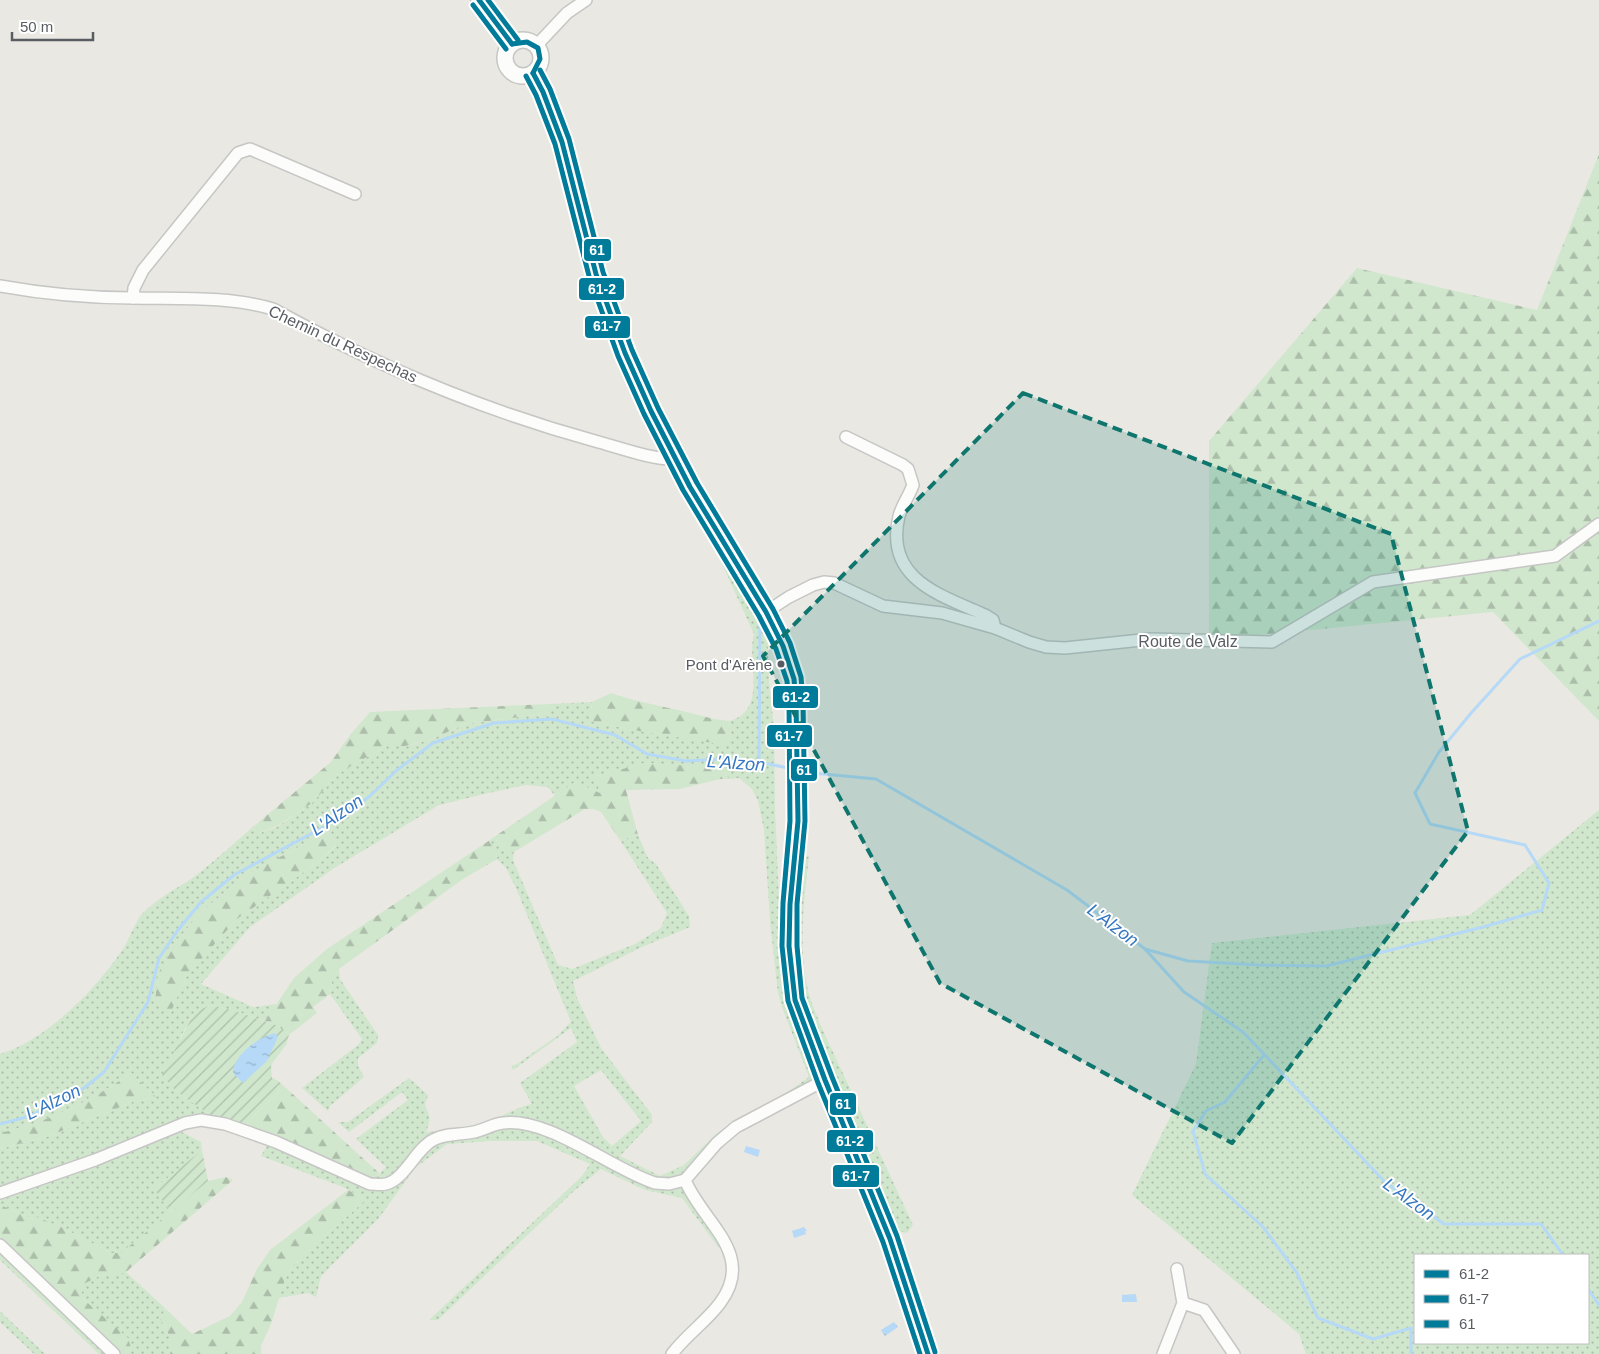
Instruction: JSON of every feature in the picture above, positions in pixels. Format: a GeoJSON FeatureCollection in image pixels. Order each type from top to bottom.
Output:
{"type":"FeatureCollection","features":[{"type":"Feature","properties":{"kind":"street"},"geometry":{"type":"LineString","coordinates":[[479,0],[512,44]]}},
{"type":"Feature","properties":{"kind":"street"},"geometry":{"type":"LineString","coordinates":[[536,46],[567,13],[586,0]]}},
{"type":"Feature","properties":{"kind":"street"},"geometry":{"type":"LineString","coordinates":[[520,40],[528,41],[536,46],[540,52],[540,60],[538,67],[533,73],[523,76],[514,74],[507,67],[506,50],[512,44],[520,40]]}},
{"type":"Feature","properties":{"kind":"street"},"geometry":{"type":"LineString","coordinates":[[533,73],[543,92],[562,142],[596,274],[610,314],[651,412],[690,487],[766,612],[783,646],[794,679],[798,821],[788,946],[795,1000],[825,1080],[890,1238],[928,1354]]}},
{"type":"Feature","properties":{"kind":"street"},"geometry":{"type":"LineString","coordinates":[[133,298],[134,288],[143,270],[238,153],[250,149],[355,194]]}},
{"type":"Feature","properties":{"kind":"street","name":"Chemin du Respechas"},"geometry":{"type":"LineString","coordinates":[[0,286],[90,297],[186,298],[259,305],[273,309],[404,375],[474,403],[554,430],[626,450],[667,460],[676,459]]}},
{"type":"Feature","properties":{"kind":"street"},"geometry":{"type":"LineString","coordinates":[[846,437],[903,465],[911,476],[913,485],[902,506],[898,533],[898,545],[907,570],[916,580],[930,590],[993,620],[994,628]]}},
{"type":"Feature","properties":{"kind":"street","name":"Route de Valz"},"geometry":{"type":"LineString","coordinates":[[766,612],[789,597],[824,582],[834,583],[883,606],[942,613],[994,628],[1046,647],[1065,648],[1151,639],[1272,642],[1373,582],[1555,556],[1599,524]]}},
{"type":"Feature","properties":{"kind":"street"},"geometry":{"type":"LineString","coordinates":[[0,1193],[96,1160],[185,1124],[201,1120],[225,1124],[276,1142],[370,1184],[386,1184],[397,1178],[427,1144],[434,1139],[445,1135],[475,1132],[503,1123],[546,1130],[655,1183],[669,1184],[685,1180],[717,1143],[736,1127],[825,1080]]}},
{"type":"Feature","properties":{"kind":"street"},"geometry":{"type":"LineString","coordinates":[[672,1354],[720,1303],[730,1285],[732,1270],[732,1258],[728,1247],[690,1191],[685,1180]]}},
{"type":"Feature","properties":{"kind":"street"},"geometry":{"type":"LineString","coordinates":[[0,1245],[114,1354]]}},
{"type":"Feature","properties":{"kind":"street"},"geometry":{"type":"LineString","coordinates":[[1163,1354],[1183,1303],[1177,1268]]}},
{"type":"Feature","properties":{"kind":"street"},"geometry":{"type":"LineString","coordinates":[[1183,1303],[1204,1310],[1234,1354]]}},
{"type":"Feature","properties":{"kind":"highlighted area"},"geometry":{"type":"Polygon","coordinates":[[[1023,393],[1391,534],[1468,831],[1232,1143],[940,983],[763,656],[1023,393]]]}},
{"type":"Feature","properties":{"kind":"green space"},"geometry":{"type":"Polygon","coordinates":[[[1599,154],[1599,721],[1493,612],[1209,640],[1209,441],[1357,268],[1537,310],[1599,154]]]}},
{"type":"Feature","properties":{"kind":"green space"},"geometry":{"type":"Polygon","coordinates":[[[728,563],[767,624],[769,682],[774,728],[775,809],[781,945],[787,993],[820,1082],[736,1127],[685,1180],[725,1242],[718,1247],[682,1198],[645,1190],[601,1169],[575,1190],[438,1320],[429,1320],[582,1176],[590,1164],[537,1141],[490,1141],[447,1144],[415,1168],[379,1218],[321,1276],[316,1297],[308,1293],[278,1298],[287,1273],[306,1252],[366,1200],[343,1187],[261,1156],[272,1136],[374,1179],[386,1167],[356,1139],[408,1100],[402,1092],[349,1132],[338,1122],[348,1122],[409,1078],[428,1095],[425,1105],[429,1115],[426,1132],[475,1128],[521,1107],[532,1104],[520,1083],[577,1042],[571,1028],[513,1070],[511,1066],[517,1064],[557,1036],[571,1022],[516,888],[506,868],[497,859],[490,840],[494,837],[506,853],[514,852],[513,860],[558,965],[572,969],[635,944],[661,928],[667,913],[620,840],[638,835],[648,858],[656,864],[689,916],[690,927],[642,947],[573,981],[577,998],[601,1048],[652,1115],[652,1122],[620,1156],[660,1176],[684,1165],[717,1133],[773,1102],[809,1077],[778,993],[770,921],[764,830],[758,801],[752,789],[739,778],[729,779],[722,769],[645,763],[596,776],[600,793],[575,782],[555,796],[548,787],[526,785],[439,805],[336,867],[250,927],[201,984],[253,1007],[277,1004],[265,1021],[212,1005],[195,1011],[181,1036],[176,1091],[210,1115],[188,1115],[128,1141],[0,1188],[0,1149],[49,1136],[132,1102],[156,1097],[131,1073],[101,1093],[52,1117],[0,1133],[0,1054],[35,1038],[85,996],[123,949],[141,915],[153,904],[194,877],[255,825],[260,833],[277,827],[312,803],[339,773],[386,746],[406,746],[429,740],[466,724],[550,713],[550,704],[592,702],[590,721],[639,731],[726,744],[731,736],[729,721],[741,715],[749,707],[752,696],[754,684],[752,645],[754,634],[722,564],[728,563]],[[329,831],[246,875],[200,913],[175,943],[169,1014],[187,975],[237,919],[318,862],[336,846],[329,831]],[[601,1070],[574,1086],[603,1137],[612,1146],[641,1121],[601,1070]]]}},
{"type":"Feature","properties":{"kind":"green space"},"geometry":{"type":"Polygon","coordinates":[[[611,693],[729,721],[731,736],[726,745],[590,721],[592,702],[611,693]]]}},
{"type":"Feature","properties":{"kind":"green space"},"geometry":{"type":"Polygon","coordinates":[[[550,704],[550,713],[466,724],[429,740],[405,746],[386,746],[339,773],[312,803],[277,826],[259,833],[255,825],[331,762],[350,735],[370,712],[550,704]]]}},
{"type":"Feature","properties":{"kind":"green space"},"geometry":{"type":"Polygon","coordinates":[[[645,763],[711,765],[722,769],[729,779],[720,779],[680,789],[626,790],[638,835],[620,840],[601,812],[594,809],[585,809],[514,852],[506,853],[494,837],[575,782],[600,793],[596,776],[645,763]]]}},
{"type":"Feature","properties":{"kind":"green space"},"geometry":{"type":"Polygon","coordinates":[[[1599,810],[1599,1354],[1306,1354],[1299,1334],[1132,1195],[1196,1064],[1212,943],[1470,915],[1599,810]]]}},
{"type":"Feature","properties":{"kind":"green space"},"geometry":{"type":"Polygon","coordinates":[[[329,831],[336,845],[318,862],[237,919],[187,975],[170,1014],[155,1002],[158,974],[175,943],[200,913],[246,875],[329,831]]]}},
{"type":"Feature","properties":{"kind":"green space"},"geometry":{"type":"Polygon","coordinates":[[[490,840],[499,858],[463,879],[339,969],[332,982],[330,994],[313,1007],[317,1013],[289,1035],[276,1025],[265,1021],[294,978],[327,949],[490,840]]]}},
{"type":"Feature","properties":{"kind":"green space"},"geometry":{"type":"Polygon","coordinates":[[[809,856],[803,941],[803,958],[808,991],[820,1024],[913,1225],[907,1233],[894,1230],[836,1086],[826,1066],[803,1002],[796,943],[796,907],[804,858],[809,856]]]}},
{"type":"Feature","properties":{"kind":"green space"},"geometry":{"type":"Polygon","coordinates":[[[339,969],[340,979],[378,1035],[377,1043],[358,1058],[358,1066],[364,1077],[330,1106],[328,1111],[302,1088],[358,1045],[362,1039],[330,994],[332,982],[339,969]]]}},
{"type":"Feature","properties":{"kind":"green space"},"geometry":{"type":"Polygon","coordinates":[[[212,1005],[276,1025],[289,1035],[286,1045],[271,1065],[272,1078],[285,1087],[244,1127],[213,1117],[176,1091],[162,1075],[195,1011],[212,1005]]]}},
{"type":"Feature","properties":{"kind":"green space"},"geometry":{"type":"Polygon","coordinates":[[[131,1073],[156,1097],[132,1102],[49,1136],[0,1149],[0,1133],[52,1117],[101,1093],[131,1073]]]}},
{"type":"Feature","properties":{"kind":"green space"},"geometry":{"type":"Polygon","coordinates":[[[285,1087],[379,1173],[374,1179],[362,1177],[252,1127],[244,1127],[285,1087]]]}},
{"type":"Feature","properties":{"kind":"green space"},"geometry":{"type":"Polygon","coordinates":[[[180,1131],[201,1142],[202,1150],[154,1189],[171,1212],[121,1253],[111,1253],[61,1227],[33,1219],[0,1205],[0,1198],[180,1131]]]}},
{"type":"Feature","properties":{"kind":"green space"},"geometry":{"type":"Polygon","coordinates":[[[202,1150],[208,1181],[171,1212],[154,1189],[202,1150]]]}},
{"type":"Feature","properties":{"kind":"green space"},"geometry":{"type":"Polygon","coordinates":[[[226,1177],[233,1180],[126,1272],[113,1275],[103,1274],[82,1285],[82,1298],[128,1338],[131,1348],[126,1354],[121,1354],[0,1238],[0,1205],[33,1219],[37,1217],[61,1227],[111,1253],[121,1253],[208,1181],[226,1177]]]}},
{"type":"Feature","properties":{"kind":"green space"},"geometry":{"type":"Polygon","coordinates":[[[348,1190],[366,1200],[306,1252],[287,1273],[271,1324],[261,1346],[261,1354],[169,1354],[169,1335],[160,1318],[166,1309],[192,1334],[230,1316],[242,1302],[257,1269],[270,1250],[348,1190]]]}},
{"type":"Feature","properties":{"kind":"green space"},"geometry":{"type":"Polygon","coordinates":[[[0,1250],[109,1354],[99,1354],[0,1260],[0,1250]]]}},
{"type":"Feature","properties":{"kind":"green space"},"geometry":{"type":"Polygon","coordinates":[[[126,1272],[166,1309],[160,1318],[169,1335],[169,1354],[126,1354],[131,1348],[82,1297],[82,1285],[103,1274],[113,1275],[126,1272]]]}},
{"type":"Feature","properties":{"kind":"green space"},"geometry":{"type":"Polygon","coordinates":[[[0,1311],[45,1354],[34,1354],[0,1322],[0,1311]]]}},
{"type":"Feature","properties":{"kind":"water"},"geometry":{"type":"Polygon","coordinates":[[[275,1033],[278,1037],[267,1061],[243,1083],[233,1073],[237,1060],[242,1053],[262,1038],[275,1033]]]}},
{"type":"Feature","properties":{"kind":"water"},"geometry":{"type":"Polygon","coordinates":[[[746,1146],[760,1150],[758,1157],[744,1152],[746,1146]]]}},
{"type":"Feature","properties":{"kind":"water"},"geometry":{"type":"Polygon","coordinates":[[[804,1227],[807,1231],[805,1231],[806,1234],[794,1238],[792,1231],[804,1227]]]}},
{"type":"Feature","properties":{"kind":"water"},"geometry":{"type":"Polygon","coordinates":[[[1136,1294],[1137,1302],[1122,1302],[1122,1295],[1136,1294]]]}},
{"type":"Feature","properties":{"kind":"water"},"geometry":{"type":"Polygon","coordinates":[[[894,1322],[898,1327],[885,1336],[881,1330],[894,1322]]]}},
{"type":"Feature","properties":{"kind":"waterway"},"geometry":{"type":"LineString","coordinates":[[754,606],[760,620],[759,762]]}},
{"type":"Feature","properties":{"kind":"waterway"},"geometry":{"type":"LineString","coordinates":[[1145,949],[1188,961],[1326,966],[1483,927],[1542,910],[1549,883],[1525,845],[1430,824],[1415,793],[1439,752],[1520,659],[1599,621]]}},
{"type":"Feature","properties":{"kind":"waterway","name":"L'Alzon"},"geometry":{"type":"LineString","coordinates":[[0,1124],[30,1116],[84,1088],[104,1072],[148,1002],[159,958],[178,930],[201,902],[234,875],[337,820],[370,796],[397,770],[433,743],[494,723],[552,719],[615,735],[647,754],[686,761],[722,759],[759,762],[793,769]]}},
{"type":"Feature","properties":{"kind":"waterway","name":"L'Alzon"},"geometry":{"type":"LineString","coordinates":[[802,772],[876,779],[1067,890],[1145,949],[1184,992],[1243,1032],[1385,1182],[1444,1224],[1541,1224],[1562,1254]]}},
{"type":"Feature","properties":{"kind":"waterway"},"geometry":{"type":"LineString","coordinates":[[1264,1055],[1225,1102],[1206,1111],[1193,1131],[1205,1174],[1263,1227],[1297,1273],[1318,1318],[1373,1339],[1411,1328],[1411,1354]]}},
{"type":"Feature","properties":{"kind":"waterway","name":"L'Alzon"},"geometry":{"type":"LineString","coordinates":[[1589,1290],[1599,1305]]}},
{"type":"Feature","properties":{"kind":"transit line","name":"61-2"},"geometry":{"type":"LineString","coordinates":[[479,0],[512,44]]}},
{"type":"Feature","properties":{"kind":"transit line","name":"61"},"geometry":{"type":"LineString","coordinates":[[488,0],[518,40]]}},
{"type":"Feature","properties":{"kind":"transit line","name":"61-7"},"geometry":{"type":"LineString","coordinates":[[473,5],[506,49]]}},
{"type":"Feature","properties":{"kind":"transit line","name":"61-2"},"geometry":{"type":"LineString","coordinates":[[512,44],[527,42],[538,48],[540,59],[533,73]]}},
{"type":"Feature","properties":{"kind":"transit line","name":"61"},"geometry":{"type":"LineString","coordinates":[[540,70],[550,89],[569,139],[603,272],[632,350],[658,408],[697,483],[773,609],[790,643],[801,677],[805,821],[797,904],[797,946],[802,998],[897,1236],[935,1352]]}},
{"type":"Feature","properties":{"kind":"transit line","name":"61-2"},"geometry":{"type":"LineString","coordinates":[[533,73],[543,92],[562,142],[596,274],[625,353],[651,411],[690,487],[766,612],[783,646],[794,679],[798,821],[790,904],[789,946],[795,1000],[825,1080],[890,1239],[928,1354]]}},
{"type":"Feature","properties":{"kind":"transit line","name":"61-7"},"geometry":{"type":"LineString","coordinates":[[526,76],[536,95],[555,144],[589,276],[618,356],[644,414],[683,490],[759,616],[776,649],[787,681],[789,703],[790,821],[783,903],[782,946],[788,1001],[818,1083],[883,1242],[920,1354]]}},
{"type":"Feature","properties":{"kind":"place","name":"Pont d'Arène"},"geometry":{"type":"Point","coordinates":[781,664]}}]}
